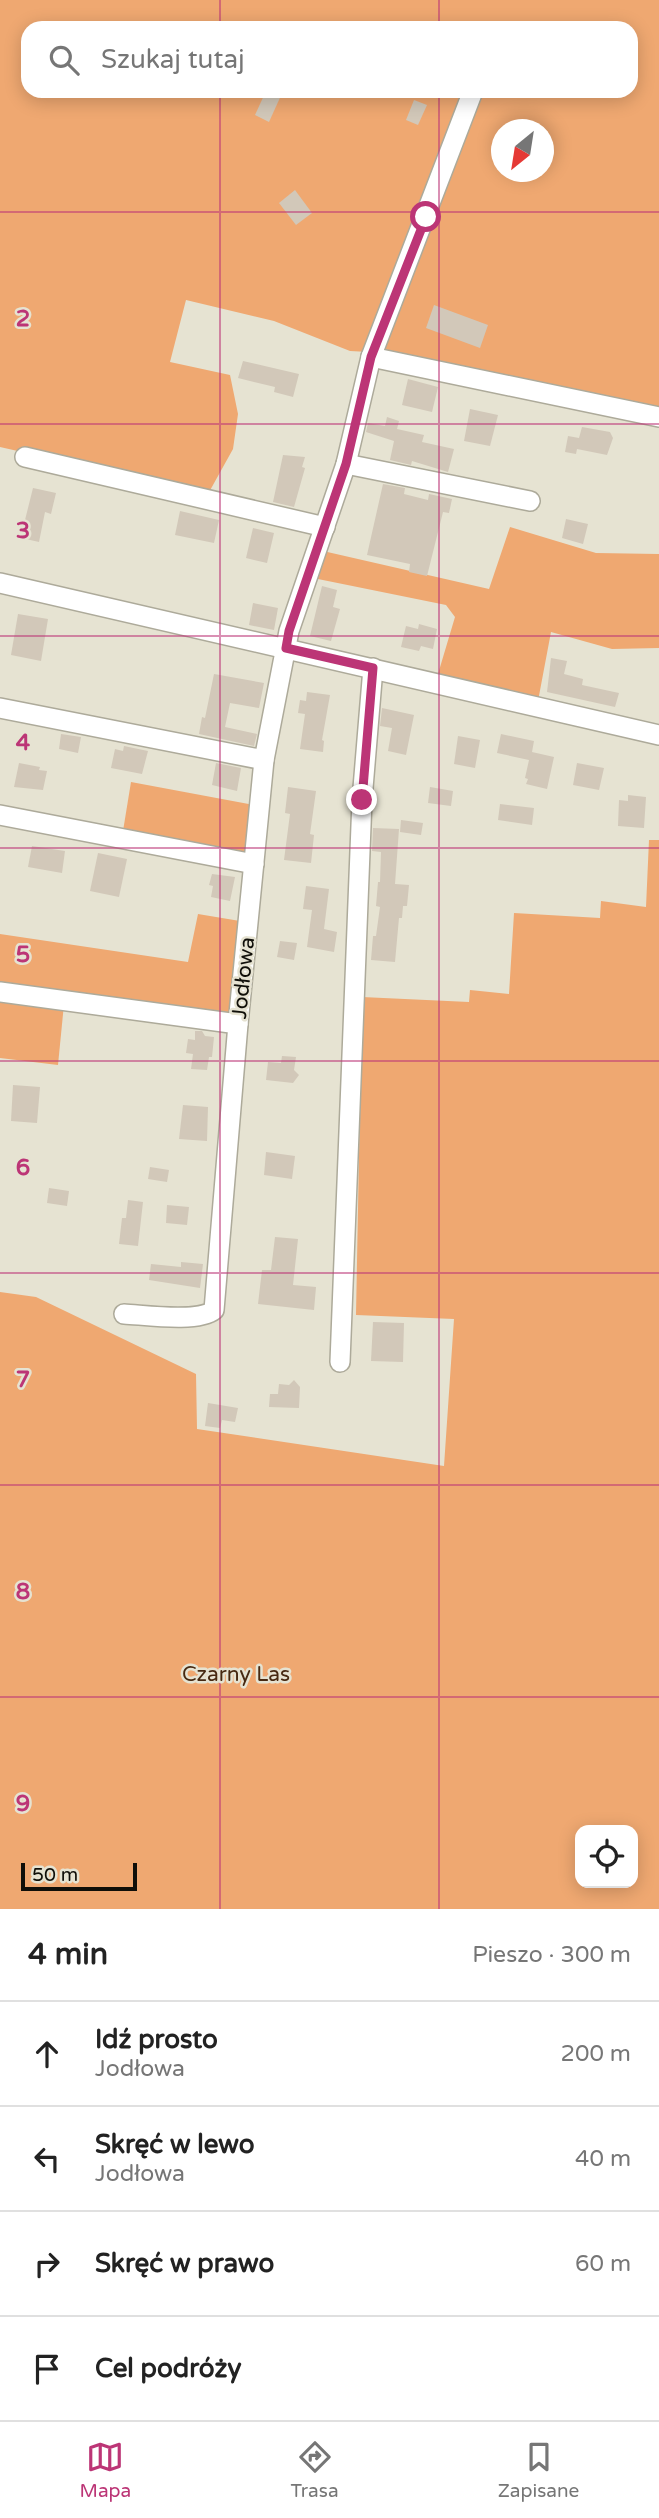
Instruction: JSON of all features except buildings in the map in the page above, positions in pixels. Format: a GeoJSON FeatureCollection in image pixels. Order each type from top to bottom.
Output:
{"type":"FeatureCollection","features":[{"type":"Feature","properties":{"kind":"street","name":"Jodłowa"},"geometry":{"type":"LineString","coordinates":[[124,1314],[197,1316],[208,1315],[214,1310],[264,760],[289,631],[346,464],[371,357],[470,98]]}},
{"type":"Feature","properties":{"kind":"street"},"geometry":{"type":"LineString","coordinates":[[371,357],[659,417]]}},
{"type":"Feature","properties":{"kind":"street"},"geometry":{"type":"LineString","coordinates":[[25,457],[325,527]]}},
{"type":"Feature","properties":{"kind":"street"},"geometry":{"type":"LineString","coordinates":[[346,464],[530,501]]}},
{"type":"Feature","properties":{"kind":"street"},"geometry":{"type":"LineString","coordinates":[[0,583],[659,735]]}},
{"type":"Feature","properties":{"kind":"street"},"geometry":{"type":"LineString","coordinates":[[340,1363],[362,800],[373,668]]}},
{"type":"Feature","properties":{"kind":"street"},"geometry":{"type":"LineString","coordinates":[[0,708],[264,760]]}},
{"type":"Feature","properties":{"kind":"street"},"geometry":{"type":"LineString","coordinates":[[0,815],[254,864]]}},
{"type":"Feature","properties":{"kind":"street"},"geometry":{"type":"LineString","coordinates":[[0,992],[238,1024]]}},
{"type":"Feature","properties":{"kind":"green space"},"geometry":{"type":"Polygon","coordinates":[[[0,0],[659,0],[659,411],[387,353],[350,351],[274,321],[186,300],[170,362],[230,375],[238,414],[233,449],[208,494],[0,447],[0,0]]]}},
{"type":"Feature","properties":{"kind":"green space"},"geometry":{"type":"Polygon","coordinates":[[[510,527],[596,553],[659,554],[659,648],[612,649],[551,632],[538,701],[438,674],[455,617],[446,605],[313,578],[323,551],[489,589],[510,527]]]}},
{"type":"Feature","properties":{"kind":"green space"},"geometry":{"type":"Polygon","coordinates":[[[131,782],[254,805],[250,856],[123,831],[131,782]]]}},
{"type":"Feature","properties":{"kind":"green space","name":"Czarny Las"},"geometry":{"type":"Polygon","coordinates":[[[649,840],[659,840],[659,1909],[0,1909],[0,1292],[36,1297],[196,1374],[197,1429],[444,1466],[454,1319],[356,1315],[362,997],[469,1002],[470,990],[509,994],[514,913],[600,918],[601,901],[646,907],[649,840]]]}},
{"type":"Feature","properties":{"kind":"green space"},"geometry":{"type":"Polygon","coordinates":[[[198,914],[240,921],[233,1015],[0,983],[0,934],[188,962],[198,914]]]}},
{"type":"Feature","properties":{"kind":"green space"},"geometry":{"type":"Polygon","coordinates":[[[0,996],[64,1004],[58,1065],[0,1058],[0,996]]]}},
{"type":"Feature","properties":{"kind":"route"},"geometry":{"type":"LineString","coordinates":[[362,800],[373,668],[286,648],[289,631],[346,464],[371,357],[426,217]]}}]}
